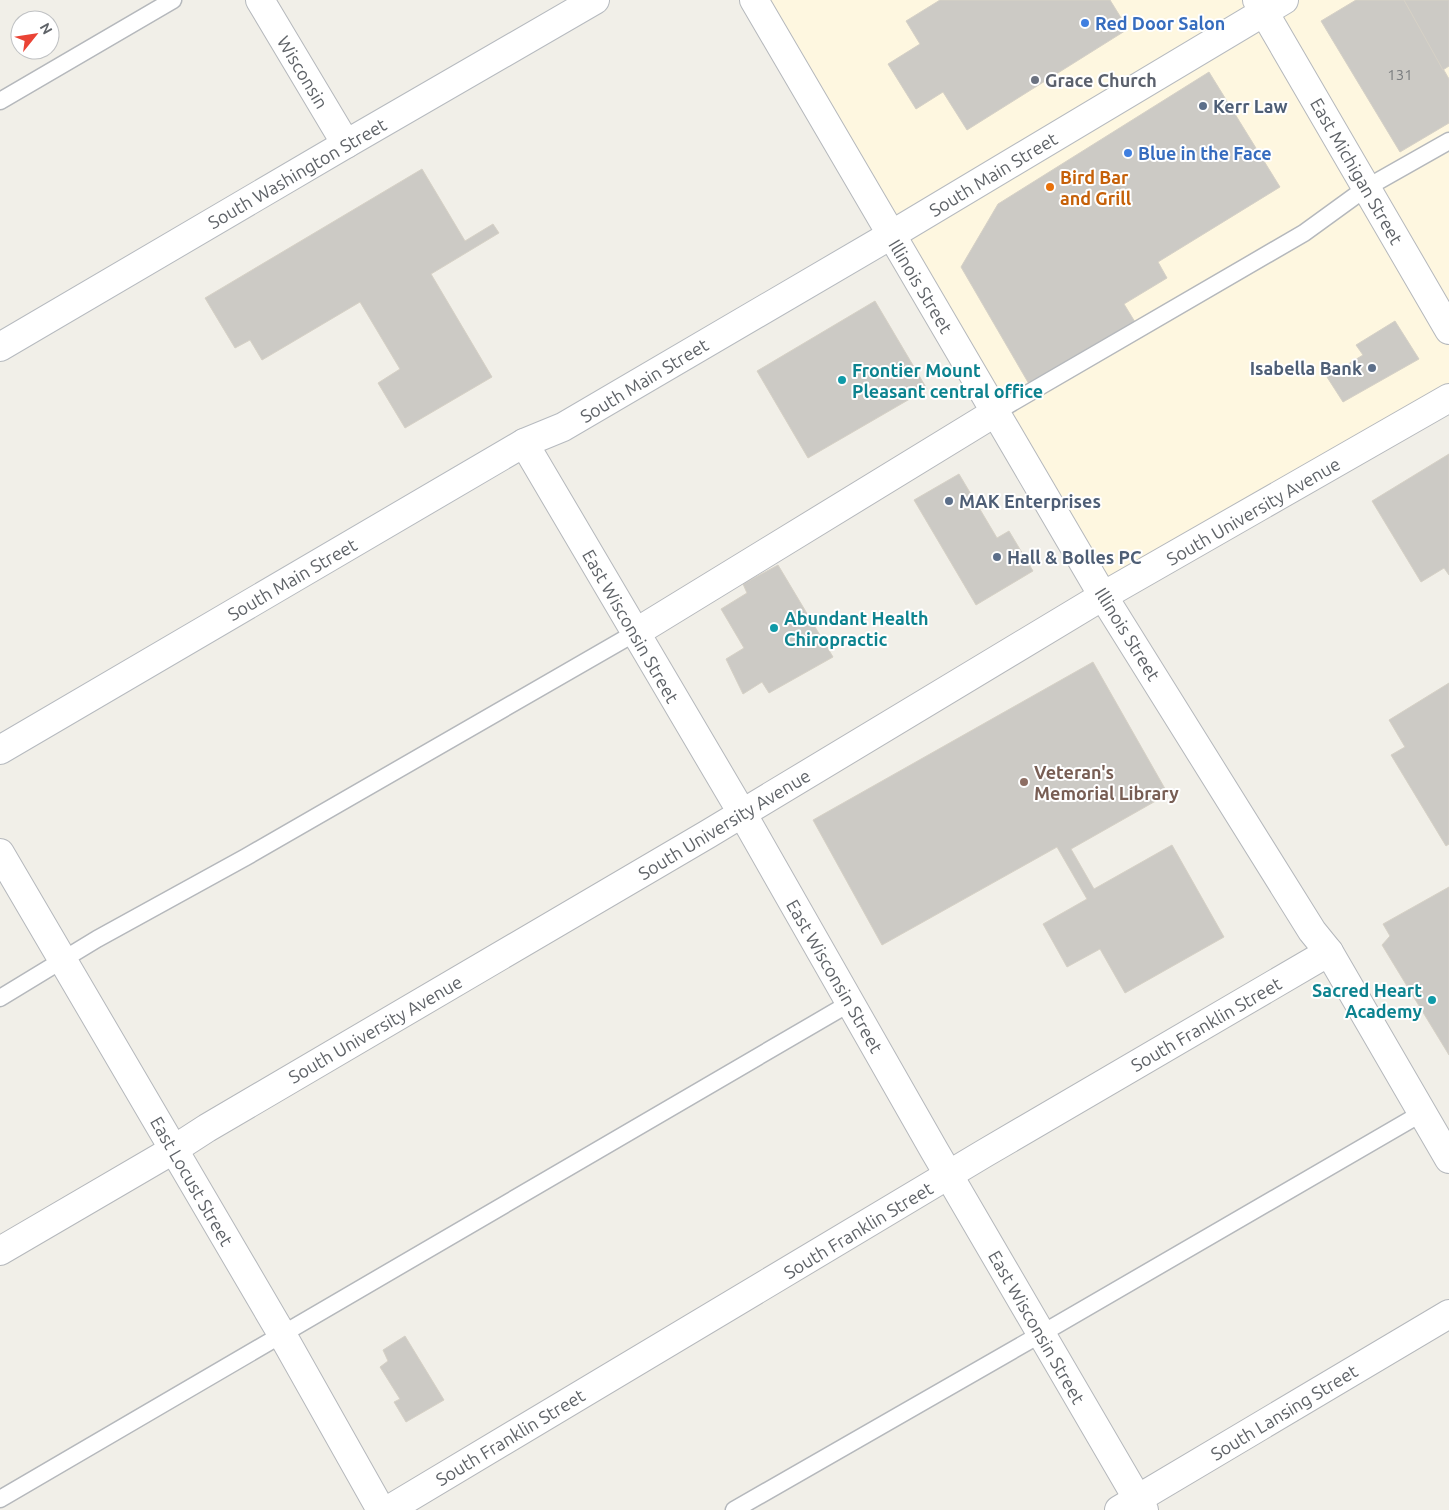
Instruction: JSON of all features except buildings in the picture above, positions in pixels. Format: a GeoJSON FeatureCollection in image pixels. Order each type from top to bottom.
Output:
{"type":"FeatureCollection","features":[{"type":"Feature","properties":{"kind":"street","name":"Wisconsin"},"geometry":{"type":"LineString","coordinates":[[260,0],[346,144]]}},
{"type":"Feature","properties":{"kind":"street","name":"South Washington Street"},"geometry":{"type":"LineString","coordinates":[[0,347],[595,0]]}},
{"type":"Feature","properties":{"kind":"street","name":"Illinois Street"},"geometry":{"type":"LineString","coordinates":[[754,0],[1104,596],[1312,931],[1329,952],[1449,1159]]}},
{"type":"Feature","properties":{"kind":"street","name":"South Main Street"},"geometry":{"type":"LineString","coordinates":[[0,750],[524,443],[564,427],[891,235],[1268,4]]}},
{"type":"Feature","properties":{"kind":"street","name":"East Michigan Street"},"geometry":{"type":"LineString","coordinates":[[1268,4],[1366,188],[1449,330]]}},
{"type":"Feature","properties":{"kind":"street","name":"South University Avenue"},"geometry":{"type":"LineString","coordinates":[[0,1251],[708,834],[742,812],[774,795],[1104,596],[1449,398]]}},
{"type":"Feature","properties":{"kind":"street"},"geometry":{"type":"LineString","coordinates":[[635,633],[996,412]]}},
{"type":"Feature","properties":{"kind":"street","name":"East Wisconsin Street"},"geometry":{"type":"LineString","coordinates":[[524,443],[742,812],[949,1176],[1042,1334],[1134,1506]]}},
{"type":"Feature","properties":{"kind":"street","name":"East Locust Street"},"geometry":{"type":"LineString","coordinates":[[0,853],[148,1103],[173,1150],[381,1510]]}},
{"type":"Feature","properties":{"kind":"street","name":"South Franklin Street"},"geometry":{"type":"LineString","coordinates":[[388,1510],[1329,952]]}},
{"type":"Feature","properties":{"kind":"street","name":"South Lansing Street"},"geometry":{"type":"LineString","coordinates":[[1134,1506],[1449,1314]]}},
{"type":"Feature","properties":{"kind":"lane"},"geometry":{"type":"LineString","coordinates":[[0,101],[173,0]]}},
{"type":"Feature","properties":{"kind":"lane"},"geometry":{"type":"LineString","coordinates":[[996,412],[1304,234],[1366,188],[1449,141]]}},
{"type":"Feature","properties":{"kind":"lane"},"geometry":{"type":"LineString","coordinates":[[0,998],[98,939],[635,633]]}},
{"type":"Feature","properties":{"kind":"lane"},"geometry":{"type":"LineString","coordinates":[[0,1499],[850,1003]]}},
{"type":"Feature","properties":{"kind":"lane"},"geometry":{"type":"LineString","coordinates":[[734,1510],[1422,1113]]}},
{"type":"Feature","properties":{"kind":"shaded area"},"geometry":{"type":"Polygon","coordinates":[[[754,0],[1449,0],[1449,398],[1103,596],[754,0]]]}},
{"type":"Feature","properties":{"kind":"place","name":"Red Door Salon"},"geometry":{"type":"Point","coordinates":[1085,23]}},
{"type":"Feature","properties":{"kind":"place","name":"Grace Church"},"geometry":{"type":"Point","coordinates":[1035,80]}},
{"type":"Feature","properties":{"kind":"place","name":"Kerr Law"},"geometry":{"type":"Point","coordinates":[1203,106]}},
{"type":"Feature","properties":{"kind":"place","name":"Blue in the Face"},"geometry":{"type":"Point","coordinates":[1128,153]}},
{"type":"Feature","properties":{"kind":"place","name":"Bird Bar and Grill"},"geometry":{"type":"Point","coordinates":[1050,187]}},
{"type":"Feature","properties":{"kind":"place","name":"Isabella Bank"},"geometry":{"type":"Point","coordinates":[1372,368]}},
{"type":"Feature","properties":{"kind":"place","name":"Frontier Mount Pleasant central office"},"geometry":{"type":"Point","coordinates":[842,380]}},
{"type":"Feature","properties":{"kind":"place","name":"MAK Enterprises"},"geometry":{"type":"Point","coordinates":[949,501]}},
{"type":"Feature","properties":{"kind":"place","name":"Hall & Bolles PC"},"geometry":{"type":"Point","coordinates":[997,557]}},
{"type":"Feature","properties":{"kind":"place","name":"Abundant Health Chiropractic"},"geometry":{"type":"Point","coordinates":[774,628]}},
{"type":"Feature","properties":{"kind":"place","name":"Veteran's Memorial Library"},"geometry":{"type":"Point","coordinates":[1024,782]}},
{"type":"Feature","properties":{"kind":"place","name":"Sacred Heart Academy"},"geometry":{"type":"Point","coordinates":[1432,1000]}}]}
